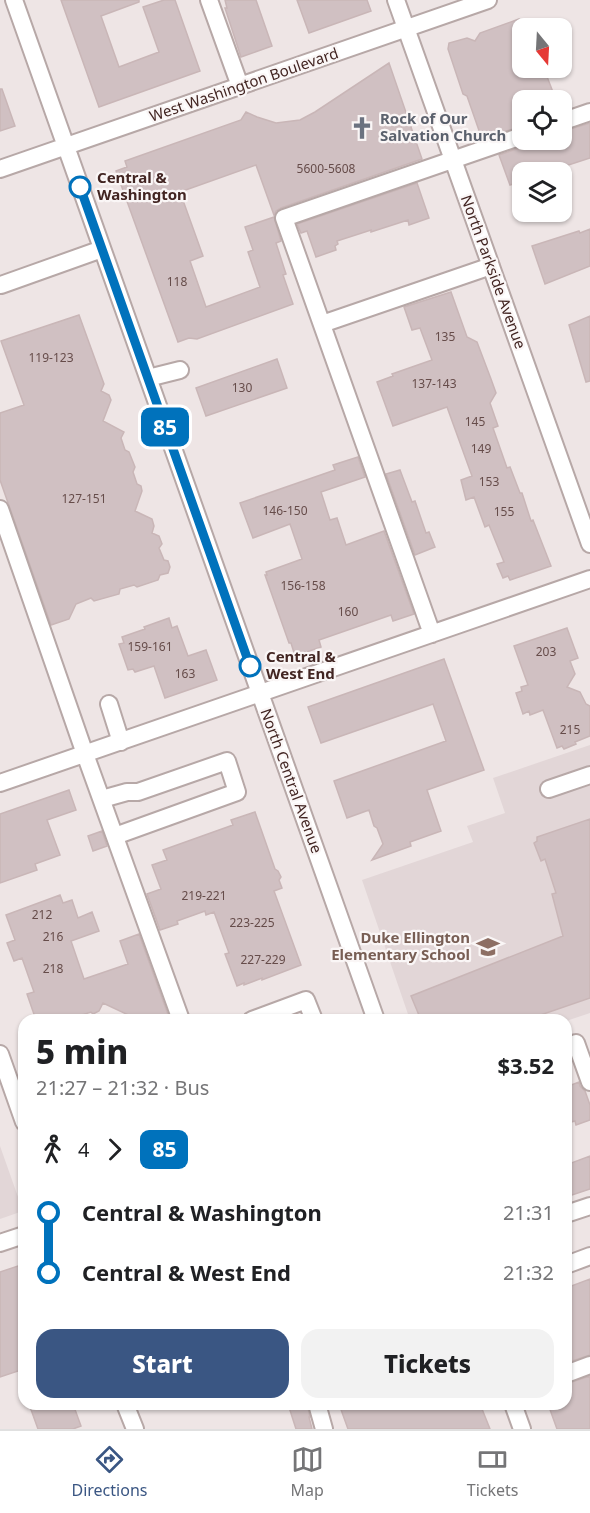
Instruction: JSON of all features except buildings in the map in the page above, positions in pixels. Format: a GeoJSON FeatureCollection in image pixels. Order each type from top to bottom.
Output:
{"type":"FeatureCollection","features":[{"type":"Feature","properties":{"kind":"street","name":"North Central Avenue"},"geometry":{"type":"LineString","coordinates":[[14,0],[374,1014]]}},
{"type":"Feature","properties":{"kind":"street"},"geometry":{"type":"LineString","coordinates":[[209,0],[240,86]]}},
{"type":"Feature","properties":{"kind":"street","name":"North Parkside Avenue"},"geometry":{"type":"LineString","coordinates":[[396,0],[590,544]]}},
{"type":"Feature","properties":{"kind":"street","name":"West Washington Boulevard"},"geometry":{"type":"LineString","coordinates":[[0,169],[488,0]]}},
{"type":"Feature","properties":{"kind":"street"},"geometry":{"type":"LineString","coordinates":[[572,118],[590,112]]}},
{"type":"Feature","properties":{"kind":"street"},"geometry":{"type":"LineString","coordinates":[[432,634],[284,218],[512,139]]}},
{"type":"Feature","properties":{"kind":"street"},"geometry":{"type":"LineString","coordinates":[[1,285],[102,249]]}},
{"type":"Feature","properties":{"kind":"street"},"geometry":{"type":"LineString","coordinates":[[322,324],[491,266]]}},
{"type":"Feature","properties":{"kind":"street"},"geometry":{"type":"LineString","coordinates":[[148,378],[180,370]]}},
{"type":"Feature","properties":{"kind":"street"},"geometry":{"type":"LineString","coordinates":[[0,509],[85,754],[180,1014]]}},
{"type":"Feature","properties":{"kind":"street"},"geometry":{"type":"LineString","coordinates":[[0,783],[590,579]]}},
{"type":"Feature","properties":{"kind":"street"},"geometry":{"type":"LineString","coordinates":[[109,704],[121,742]]}},
{"type":"Feature","properties":{"kind":"street"},"geometry":{"type":"LineString","coordinates":[[102,799],[127,792],[138,792],[227,761],[237,792],[115,836]]}},
{"type":"Feature","properties":{"kind":"street"},"geometry":{"type":"LineString","coordinates":[[549,789],[590,775]]}},
{"type":"Feature","properties":{"kind":"street"},"geometry":{"type":"LineString","coordinates":[[268,1014],[306,1000],[312,1014]]}},
{"type":"Feature","properties":{"kind":"street"},"geometry":{"type":"LineString","coordinates":[[577,1043],[590,1082]]}},
{"type":"Feature","properties":{"kind":"street"},"geometry":{"type":"LineString","coordinates":[[0,1054],[18,1105]]}},
{"type":"Feature","properties":{"kind":"street"},"geometry":{"type":"LineString","coordinates":[[572,1213],[590,1206]]}},
{"type":"Feature","properties":{"kind":"street"},"geometry":{"type":"LineString","coordinates":[[0,1243],[18,1236]]}},
{"type":"Feature","properties":{"kind":"street"},"geometry":{"type":"LineString","coordinates":[[572,1262],[590,1256]]}},
{"type":"Feature","properties":{"kind":"street"},"geometry":{"type":"LineString","coordinates":[[572,1372],[590,1365]]}},
{"type":"Feature","properties":{"kind":"street"},"geometry":{"type":"LineString","coordinates":[[127,1410],[135,1429]]}},
{"type":"Feature","properties":{"kind":"street"},"geometry":{"type":"LineString","coordinates":[[319,1410],[324,1429]]}},
{"type":"Feature","properties":{"kind":"street"},"geometry":{"type":"LineString","coordinates":[[515,1410],[522,1429]]}},
{"type":"Feature","properties":{"kind":"shaded area","name":"Duke Ellington Elementary School"},"geometry":{"type":"Polygon","coordinates":[[[590,745],[590,1013],[572,1019],[572,1014],[408,1014],[362,880],[473,842],[467,826],[505,813],[493,778],[590,745]]]}},
{"type":"Feature","properties":{"kind":"shaded area"},"geometry":{"type":"Polygon","coordinates":[[[0,1146],[18,1197],[18,1213],[0,1219],[0,1146]]]}},
{"type":"Feature","properties":{"kind":"bus line","name":"85"},"geometry":{"type":"LineString","coordinates":[[80,187],[250,666]]}},
{"type":"Feature","properties":{"kind":"place","name":"Rock of Our Salvation Church"},"geometry":{"type":"Point","coordinates":[362,128]}},
{"type":"Feature","properties":{"kind":"place","name":"Central & Washington"},"geometry":{"type":"Point","coordinates":[80,187]}},
{"type":"Feature","properties":{"kind":"place","name":"Central & West End"},"geometry":{"type":"Point","coordinates":[250,666]}},
{"type":"Feature","properties":{"kind":"place","name":"Duke Ellington Elementary School"},"geometry":{"type":"Point","coordinates":[488,947]}}]}
